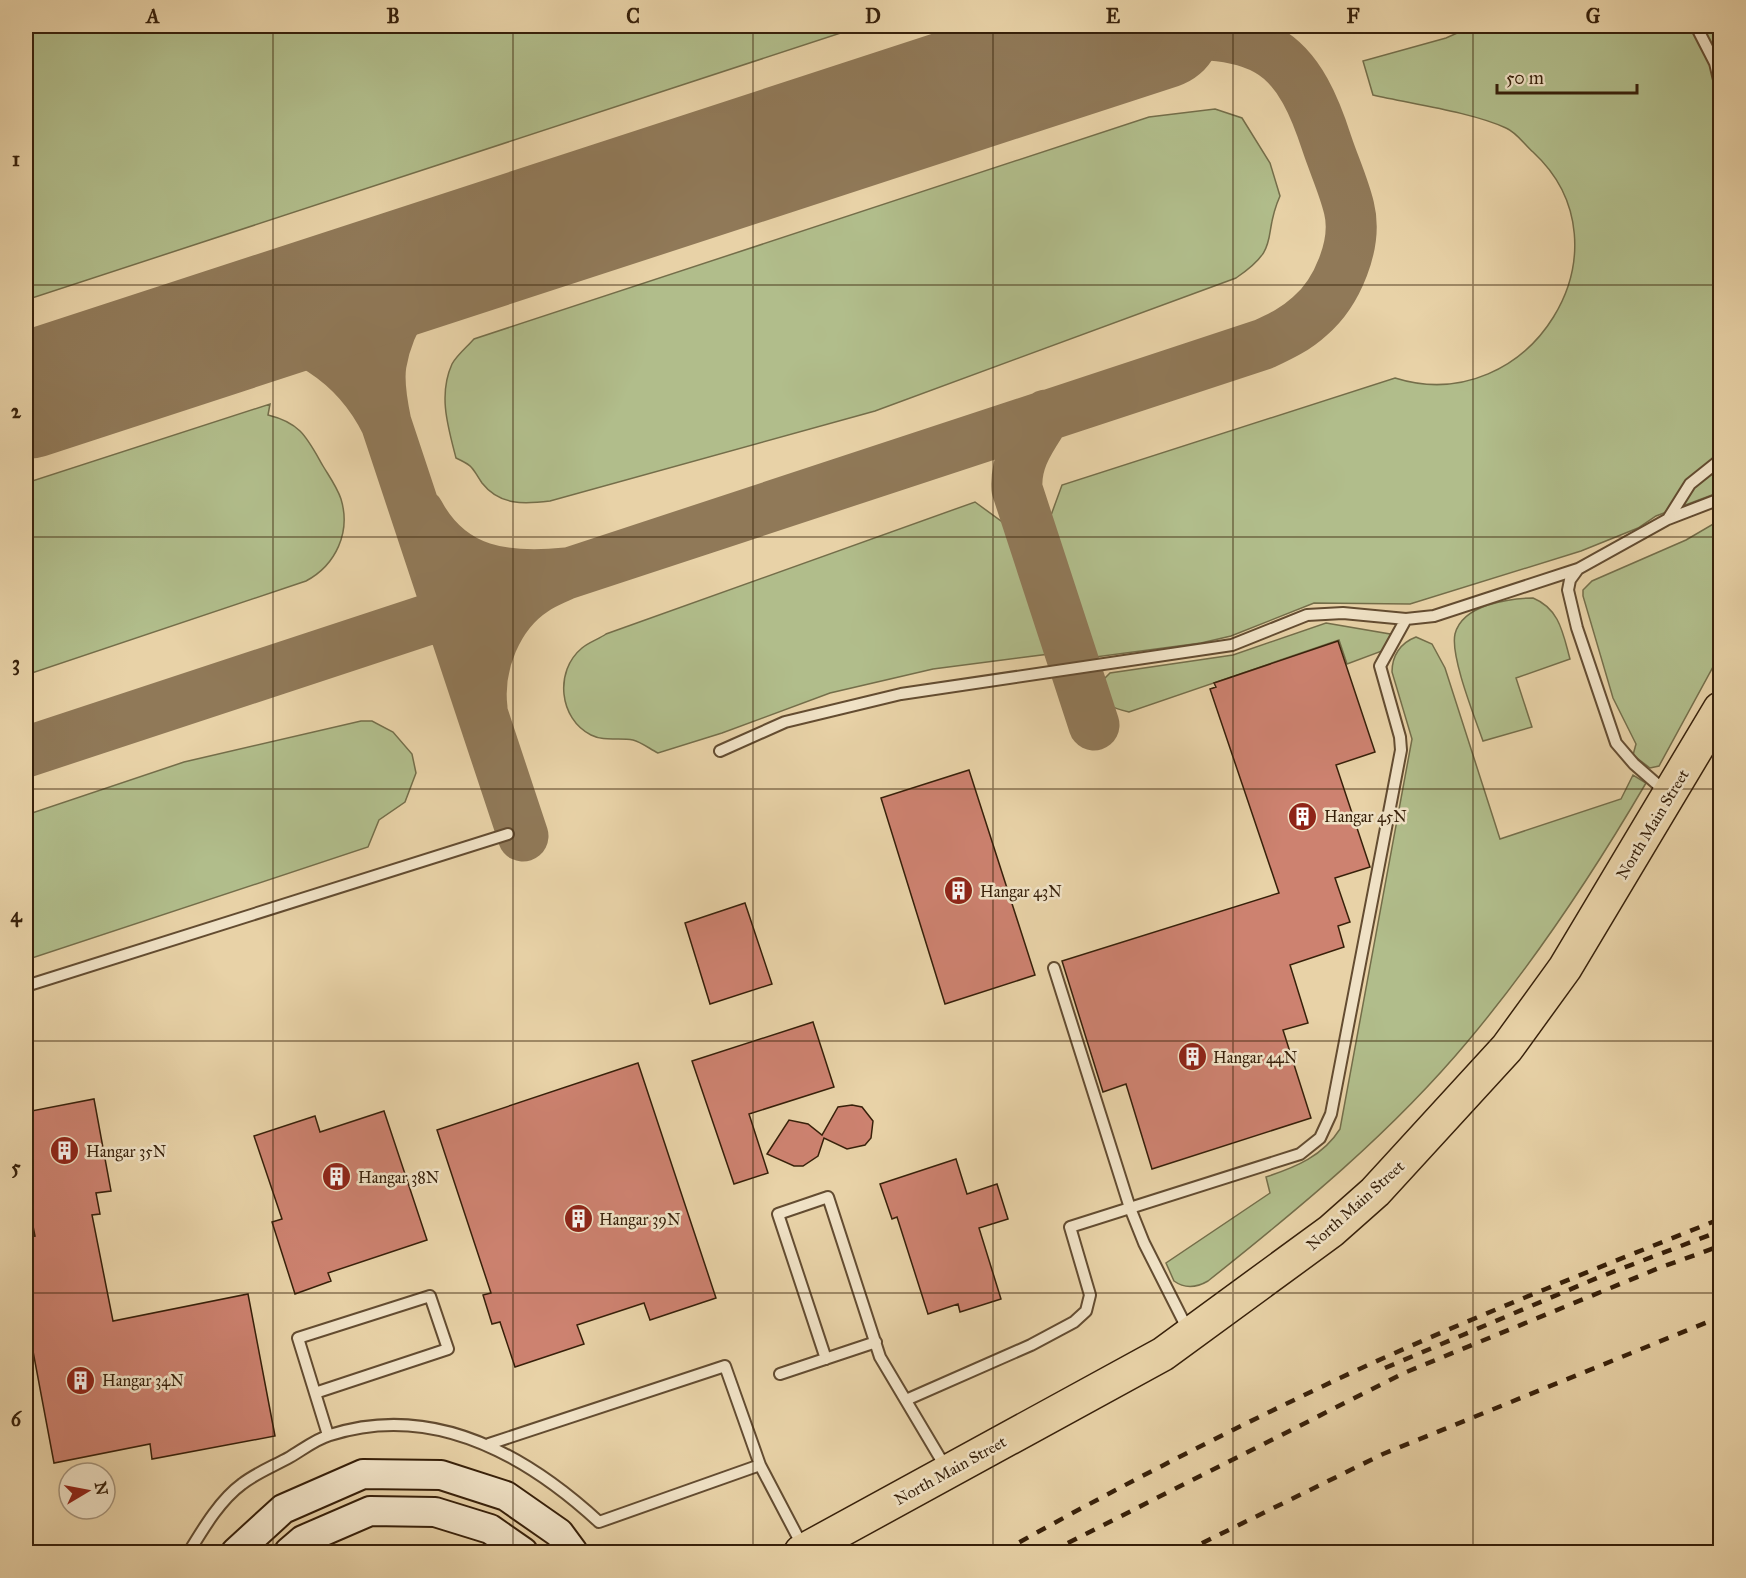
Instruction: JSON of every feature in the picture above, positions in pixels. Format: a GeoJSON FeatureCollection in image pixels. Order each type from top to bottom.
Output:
{"type":"FeatureCollection","features":[{"type":"Feature","properties":{"kind":"main road","name":"North Main Street"},"geometry":{"type":"LineString","coordinates":[[803,1551],[1163,1354],[1331,1231],[1366,1200],[1419,1146],[1507,1048],[1564,968],[1720,709]]}},
{"type":"Feature","properties":{"kind":"main road"},"geometry":{"type":"LineString","coordinates":[[236,1552],[283,1509],[363,1474],[374,1474],[441,1475],[506,1496],[559,1533],[573,1552]]}},
{"type":"Feature","properties":{"kind":"main road"},"geometry":{"type":"LineString","coordinates":[[289,1552],[303,1540],[370,1511],[435,1512],[490,1529],[523,1552]]}},
{"type":"Feature","properties":{"kind":"lane"},"geometry":{"type":"LineString","coordinates":[[1696,26],[1715,63],[1720,84]]}},
{"type":"Feature","properties":{"kind":"lane"},"geometry":{"type":"LineString","coordinates":[[1668,519],[1690,484],[1720,460]]}},
{"type":"Feature","properties":{"kind":"lane"},"geometry":{"type":"LineString","coordinates":[[720,751],[785,722],[901,694],[1232,645],[1307,615],[1343,613],[1406,619],[1434,616],[1578,569],[1668,519],[1720,499]]}},
{"type":"Feature","properties":{"kind":"lane"},"geometry":{"type":"LineString","coordinates":[[1578,569],[1570,580],[1568,590],[1577,628],[1616,743],[1650,778],[1672,791]]}},
{"type":"Feature","properties":{"kind":"lane"},"geometry":{"type":"LineString","coordinates":[[906,1400],[1042,1340],[1081,1317],[1089,1303],[1090,1295],[1070,1227],[1300,1154],[1320,1138],[1328,1125],[1401,750],[1400,736],[1380,666],[1406,619]]}},
{"type":"Feature","properties":{"kind":"lane"},"geometry":{"type":"LineString","coordinates":[[26,986],[508,834]]}},
{"type":"Feature","properties":{"kind":"lane"},"geometry":{"type":"LineString","coordinates":[[1054,968],[1130,1208],[1144,1243],[1191,1334]]}},
{"type":"Feature","properties":{"kind":"lane"},"geometry":{"type":"LineString","coordinates":[[826,1359],[778,1214],[828,1197],[880,1357],[948,1471]]}},
{"type":"Feature","properties":{"kind":"lane"},"geometry":{"type":"LineString","coordinates":[[315,1393],[448,1349],[430,1296],[298,1338],[315,1393],[328,1435]]}},
{"type":"Feature","properties":{"kind":"lane"},"geometry":{"type":"LineString","coordinates":[[780,1374],[876,1342]]}},
{"type":"Feature","properties":{"kind":"lane"},"geometry":{"type":"LineString","coordinates":[[489,1444],[725,1366],[760,1465],[803,1551]]}},
{"type":"Feature","properties":{"kind":"lane"},"geometry":{"type":"LineString","coordinates":[[189,1552],[204,1528],[241,1484],[328,1435],[363,1428],[408,1426],[448,1430],[489,1444],[569,1494],[598,1522],[760,1465]]}},
{"type":"Feature","properties":{"kind":"green space"},"geometry":{"type":"Polygon","coordinates":[[[26,26],[862,26],[26,300],[26,26]]]}},
{"type":"Feature","properties":{"kind":"green space"},"geometry":{"type":"Polygon","coordinates":[[[1473,26],[1720,26],[1720,492],[1656,516],[1638,528],[1581,551],[1410,604],[1314,603],[1231,636],[1201,643],[1088,658],[1046,529],[1062,485],[1395,378],[1444,384],[1488,374],[1525,350],[1554,317],[1571,277],[1574,234],[1562,191],[1533,152],[1510,130],[1492,122],[1373,95],[1363,61],[1446,38],[1473,26]]]}},
{"type":"Feature","properties":{"kind":"green space"},"geometry":{"type":"Polygon","coordinates":[[[1215,109],[1242,118],[1270,163],[1280,196],[1266,249],[1251,267],[1236,278],[875,411],[550,501],[522,503],[505,500],[489,490],[470,466],[456,458],[446,411],[446,387],[452,364],[474,339],[1149,117],[1215,109]]]}},
{"type":"Feature","properties":{"kind":"green space"},"geometry":{"type":"Polygon","coordinates":[[[270,404],[268,415],[288,422],[302,433],[341,499],[344,511],[342,535],[333,557],[326,566],[306,581],[26,675],[26,483],[270,404]]]}},
{"type":"Feature","properties":{"kind":"green space"},"geometry":{"type":"Polygon","coordinates":[[[975,502],[1016,532],[1057,653],[933,669],[830,693],[722,733],[658,753],[633,740],[591,735],[580,728],[572,718],[564,694],[567,669],[582,648],[606,634],[975,502]]]}},
{"type":"Feature","properties":{"kind":"green space"},"geometry":{"type":"Polygon","coordinates":[[[1720,520],[1720,654],[1659,766],[1650,768],[1633,755],[1636,744],[1613,698],[1583,590],[1592,581],[1686,540],[1720,520]]]}},
{"type":"Feature","properties":{"kind":"green space"},"geometry":{"type":"Polygon","coordinates":[[[1533,598],[1542,603],[1555,616],[1570,659],[1516,678],[1532,727],[1483,741],[1456,657],[1454,644],[1457,628],[1467,615],[1482,607],[1516,599],[1533,598]]]}},
{"type":"Feature","properties":{"kind":"green space"},"geometry":{"type":"Polygon","coordinates":[[[1326,623],[1390,634],[1391,637],[1382,651],[1347,664],[1339,640],[1129,712],[1112,707],[1101,696],[1099,684],[1110,673],[1233,655],[1326,623]]]}},
{"type":"Feature","properties":{"kind":"green space"},"geometry":{"type":"Polygon","coordinates":[[[1416,637],[1432,644],[1445,668],[1500,839],[1621,799],[1633,775],[1646,783],[1606,850],[1540,948],[1493,1011],[1439,1074],[1377,1137],[1277,1225],[1208,1281],[1195,1286],[1182,1285],[1174,1281],[1166,1263],[1270,1193],[1266,1177],[1308,1159],[1325,1146],[1340,1129],[1412,739],[1392,666],[1401,646],[1416,637]]]}},
{"type":"Feature","properties":{"kind":"green space"},"geometry":{"type":"Polygon","coordinates":[[[361,721],[372,721],[393,732],[412,754],[416,773],[405,802],[379,820],[368,847],[26,960],[26,815],[184,762],[361,721]]]}},
{"type":"Feature","properties":{"kind":"building"},"geometry":{"type":"Polygon","coordinates":[[[1338,641],[1375,752],[1336,765],[1370,867],[1335,878],[1350,922],[1338,926],[1344,947],[1290,965],[1308,1023],[1283,1030],[1311,1118],[1152,1169],[1126,1084],[1103,1092],[1062,961],[1279,893],[1210,689],[1216,687],[1214,683],[1338,641]]]}},
{"type":"Feature","properties":{"kind":"building","name":"Hangar 43N"},"geometry":{"type":"Polygon","coordinates":[[[969,770],[1035,975],[945,1004],[881,798],[969,770]]]}},
{"type":"Feature","properties":{"kind":"building"},"geometry":{"type":"Polygon","coordinates":[[[745,903],[772,984],[710,1004],[685,923],[745,903]]]}},
{"type":"Feature","properties":{"kind":"building"},"geometry":{"type":"Polygon","coordinates":[[[813,1022],[834,1087],[749,1114],[768,1173],[734,1184],[692,1061],[813,1022]]]}},
{"type":"Feature","properties":{"kind":"building","name":"Hangar 39N"},"geometry":{"type":"Polygon","coordinates":[[[638,1063],[716,1298],[650,1320],[644,1303],[577,1325],[584,1344],[515,1367],[500,1322],[492,1324],[483,1295],[491,1293],[437,1130],[638,1063]]]}},
{"type":"Feature","properties":{"kind":"building"},"geometry":{"type":"Polygon","coordinates":[[[94,1099],[111,1191],[96,1193],[100,1214],[92,1215],[113,1321],[248,1294],[275,1436],[152,1459],[150,1444],[54,1463],[26,1314],[26,1260],[32,1259],[28,1237],[35,1236],[29,1206],[26,1206],[26,1112],[94,1099]]]}},
{"type":"Feature","properties":{"kind":"building"},"geometry":{"type":"Polygon","coordinates":[[[852,1105],[862,1107],[873,1121],[871,1138],[865,1145],[847,1149],[824,1138],[818,1156],[803,1166],[794,1166],[767,1154],[789,1120],[808,1124],[822,1135],[838,1107],[852,1105]]]}},
{"type":"Feature","properties":{"kind":"building","name":"Hangar 38N"},"geometry":{"type":"Polygon","coordinates":[[[384,1111],[427,1240],[328,1273],[331,1281],[295,1294],[272,1222],[282,1219],[254,1136],[315,1116],[320,1132],[384,1111]]]}},
{"type":"Feature","properties":{"kind":"building"},"geometry":{"type":"Polygon","coordinates":[[[956,1159],[967,1194],[997,1184],[1008,1219],[979,1228],[1001,1299],[960,1312],[958,1304],[928,1314],[897,1217],[892,1219],[880,1184],[956,1159]]]}},
{"type":"Feature","properties":{"kind":"taxiway"},"geometry":{"type":"LineString","coordinates":[[26,752],[1264,344],[1299,325],[1320,306],[1337,281],[1348,252],[1351,222],[1344,192],[1318,118],[1298,79],[1279,58],[1267,50],[1228,37],[1166,36],[1105,43]]}},
{"type":"Feature","properties":{"kind":"taxiway"},"geometry":{"type":"LineString","coordinates":[[386,423],[380,371],[390,331],[398,315],[418,285],[443,261],[461,252],[485,246]]}},
{"type":"Feature","properties":{"kind":"taxiway"},"geometry":{"type":"LineString","coordinates":[[194,341],[229,329],[254,328],[278,331],[322,350],[342,365],[374,402],[386,423],[523,836]]}},
{"type":"Feature","properties":{"kind":"taxiway"},"geometry":{"type":"LineString","coordinates":[[1046,415],[1021,459],[1017,489],[1094,725]]}},
{"type":"Feature","properties":{"kind":"taxiway"},"geometry":{"type":"LineString","coordinates":[[419,513],[432,533],[447,549],[482,568],[523,575],[567,573],[521,600],[500,627],[486,658],[481,692],[482,708]]}},
{"type":"Feature","properties":{"kind":"runway"},"geometry":{"type":"LineString","coordinates":[[26,396],[1159,26]]}},
{"type":"Feature","properties":{"kind":"railway"},"geometry":{"type":"LineString","coordinates":[[1002,1552],[1170,1462],[1340,1378],[1481,1316],[1720,1219]]}},
{"type":"Feature","properties":{"kind":"railway"},"geometry":{"type":"LineString","coordinates":[[1385,1368],[1597,1278],[1720,1231]]}},
{"type":"Feature","properties":{"kind":"railway"},"geometry":{"type":"LineString","coordinates":[[1050,1552],[1404,1373],[1659,1268],[1720,1246]]}},
{"type":"Feature","properties":{"kind":"railway"},"geometry":{"type":"LineString","coordinates":[[1184,1552],[1383,1454],[1720,1317]]}},
{"type":"Feature","properties":{"kind":"place","name":"Hangar 45N"},"geometry":{"type":"Point","coordinates":[1303,816]}},
{"type":"Feature","properties":{"kind":"place","name":"Hangar 43N"},"geometry":{"type":"Point","coordinates":[959,891]}},
{"type":"Feature","properties":{"kind":"place","name":"Hangar 44N"},"geometry":{"type":"Point","coordinates":[1192,1057]}},
{"type":"Feature","properties":{"kind":"place","name":"Hangar 35N"},"geometry":{"type":"Point","coordinates":[65,1151]}},
{"type":"Feature","properties":{"kind":"place","name":"Hangar 38N"},"geometry":{"type":"Point","coordinates":[337,1177]}},
{"type":"Feature","properties":{"kind":"place","name":"Hangar 39N"},"geometry":{"type":"Point","coordinates":[578,1219]}},
{"type":"Feature","properties":{"kind":"place","name":"Hangar 34N"},"geometry":{"type":"Point","coordinates":[81,1380]}}]}
